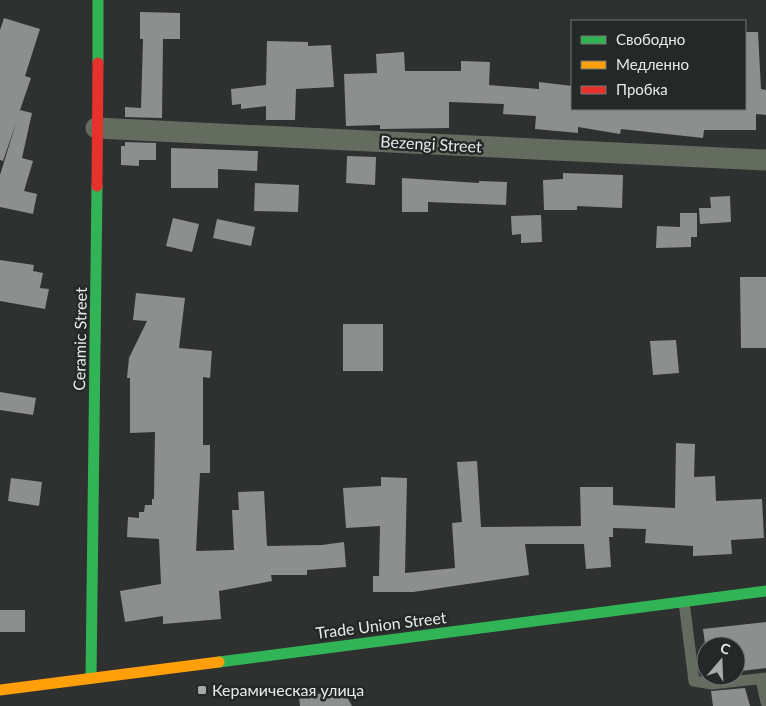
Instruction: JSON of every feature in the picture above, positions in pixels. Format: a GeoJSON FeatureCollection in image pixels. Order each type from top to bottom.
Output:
{"type":"FeatureCollection","features":[{"type":"Feature","properties":{"kind":"street","name":"Ceramic Street"},"geometry":{"type":"LineString","coordinates":[[91,678],[97,319],[96,128],[98,0]]}},
{"type":"Feature","properties":{"kind":"street","name":"Bezengi Street"},"geometry":{"type":"LineString","coordinates":[[96,128],[766,160]]}},
{"type":"Feature","properties":{"kind":"street","name":"Trade Union Street"},"geometry":{"type":"LineString","coordinates":[[8,695],[91,678],[766,591]]}},
{"type":"Feature","properties":{"kind":"lane"},"geometry":{"type":"LineString","coordinates":[[684,602],[694,681],[712,684],[764,679],[766,702]]}},
{"type":"Feature","properties":{"kind":"building"},"geometry":{"type":"Polygon","coordinates":[[[140,12],[180,13],[180,39],[163,39],[162,118],[125,117],[125,107],[141,108],[143,39],[140,39],[140,12]]]}},
{"type":"Feature","properties":{"kind":"building"},"geometry":{"type":"Polygon","coordinates":[[[4,18],[40,29],[25,76],[31,78],[20,110],[32,113],[22,158],[33,161],[24,191],[37,194],[33,214],[0,207],[0,175],[17,120],[3,161],[0,160],[0,30],[4,18]]]}},
{"type":"Feature","properties":{"kind":"building"},"geometry":{"type":"Polygon","coordinates":[[[746,32],[758,32],[761,89],[766,90],[766,115],[756,114],[756,130],[704,130],[703,138],[621,129],[620,134],[578,127],[578,133],[535,129],[536,116],[503,114],[504,104],[449,102],[449,128],[380,129],[380,125],[346,126],[344,74],[377,73],[376,54],[404,52],[405,71],[461,71],[461,61],[490,62],[489,85],[539,89],[539,82],[571,86],[571,110],[746,110],[746,32]]]}},
{"type":"Feature","properties":{"kind":"building"},"geometry":{"type":"Polygon","coordinates":[[[267,41],[308,42],[308,46],[331,45],[334,87],[296,89],[295,120],[266,120],[266,106],[241,109],[241,104],[232,105],[231,89],[266,85],[267,41]]]}},
{"type":"Feature","properties":{"kind":"building"},"geometry":{"type":"Polygon","coordinates":[[[125,142],[156,143],[156,160],[139,160],[139,166],[121,165],[121,146],[125,146],[125,142]]]}},
{"type":"Feature","properties":{"kind":"building"},"geometry":{"type":"Polygon","coordinates":[[[171,148],[258,151],[257,171],[218,169],[218,188],[171,188],[171,148]]]}},
{"type":"Feature","properties":{"kind":"building"},"geometry":{"type":"Polygon","coordinates":[[[347,156],[376,157],[375,185],[346,183],[347,156]]]}},
{"type":"Feature","properties":{"kind":"building"},"geometry":{"type":"Polygon","coordinates":[[[563,173],[623,175],[622,208],[577,206],[577,210],[544,210],[543,180],[563,179],[563,173]]]}},
{"type":"Feature","properties":{"kind":"building"},"geometry":{"type":"Polygon","coordinates":[[[402,178],[479,183],[479,181],[507,182],[506,205],[428,202],[428,212],[402,212],[402,178]]]}},
{"type":"Feature","properties":{"kind":"building"},"geometry":{"type":"Polygon","coordinates":[[[255,183],[299,185],[298,212],[254,211],[255,183]]]}},
{"type":"Feature","properties":{"kind":"building"},"geometry":{"type":"Polygon","coordinates":[[[730,196],[731,222],[700,224],[699,208],[711,208],[710,197],[730,196]]]}},
{"type":"Feature","properties":{"kind":"building"},"geometry":{"type":"Polygon","coordinates":[[[680,213],[697,213],[697,237],[691,237],[691,247],[656,248],[657,226],[680,227],[680,213]]]}},
{"type":"Feature","properties":{"kind":"building"},"geometry":{"type":"Polygon","coordinates":[[[541,215],[542,242],[521,243],[521,234],[512,235],[511,216],[541,215]]]}},
{"type":"Feature","properties":{"kind":"building"},"geometry":{"type":"Polygon","coordinates":[[[173,218],[199,224],[192,252],[166,246],[173,218]]]}},
{"type":"Feature","properties":{"kind":"building"},"geometry":{"type":"Polygon","coordinates":[[[217,219],[255,227],[251,246],[213,238],[217,219]]]}},
{"type":"Feature","properties":{"kind":"building"},"geometry":{"type":"Polygon","coordinates":[[[0,260],[34,265],[33,271],[43,273],[40,288],[49,289],[45,309],[0,301],[0,260]]]}},
{"type":"Feature","properties":{"kind":"building"},"geometry":{"type":"Polygon","coordinates":[[[740,277],[766,277],[766,348],[741,348],[740,277]]]}},
{"type":"Feature","properties":{"kind":"building"},"geometry":{"type":"Polygon","coordinates":[[[136,293],[185,298],[179,348],[212,351],[210,378],[203,377],[203,445],[210,445],[210,473],[200,473],[196,551],[234,550],[232,510],[239,510],[238,492],[264,491],[267,546],[322,545],[344,542],[346,567],[307,570],[307,575],[271,575],[272,581],[219,591],[221,619],[163,624],[163,616],[125,622],[120,591],[161,584],[159,539],[127,537],[128,517],[139,518],[139,512],[144,512],[145,505],[152,505],[152,499],[154,499],[155,432],[130,433],[130,378],[127,378],[129,358],[147,321],[133,320],[136,293]]]}},
{"type":"Feature","properties":{"kind":"building"},"geometry":{"type":"Polygon","coordinates":[[[343,324],[383,324],[383,371],[343,371],[343,324]]]}},
{"type":"Feature","properties":{"kind":"building"},"geometry":{"type":"Polygon","coordinates":[[[676,340],[679,373],[653,375],[650,341],[676,340]]]}},
{"type":"Feature","properties":{"kind":"building"},"geometry":{"type":"Polygon","coordinates":[[[0,392],[36,398],[33,415],[0,410],[0,392]]]}},
{"type":"Feature","properties":{"kind":"building"},"geometry":{"type":"Polygon","coordinates":[[[676,443],[695,444],[694,477],[715,476],[716,501],[762,499],[764,538],[731,540],[732,554],[693,556],[693,546],[645,543],[646,529],[613,528],[613,537],[609,537],[611,567],[586,569],[584,544],[525,544],[529,575],[413,592],[373,592],[373,576],[379,576],[380,526],[346,528],[343,488],[381,486],[381,477],[407,478],[405,573],[455,568],[452,523],[462,522],[457,462],[477,461],[481,527],[581,526],[580,487],[613,487],[613,505],[675,508],[676,443]]]}},
{"type":"Feature","properties":{"kind":"building"},"geometry":{"type":"Polygon","coordinates":[[[11,478],[42,482],[39,506],[8,501],[11,478]]]}},
{"type":"Feature","properties":{"kind":"building"},"geometry":{"type":"Polygon","coordinates":[[[0,610],[25,610],[25,632],[0,632],[0,610]]]}},
{"type":"Feature","properties":{"kind":"building"},"geometry":{"type":"Polygon","coordinates":[[[766,622],[766,668],[746,670],[746,636],[704,636],[703,629],[766,622]]]}},
{"type":"Feature","properties":{"kind":"building"},"geometry":{"type":"Polygon","coordinates":[[[745,688],[750,706],[713,706],[711,691],[745,688]]]}},
{"type":"Feature","properties":{"kind":"building"},"geometry":{"type":"Polygon","coordinates":[[[343,690],[352,706],[300,706],[299,697],[343,690]]]}},
{"type":"Feature","properties":{"kind":"traffic: fast"},"geometry":{"type":"LineString","coordinates":[[98,0],[98,63]]}},
{"type":"Feature","properties":{"kind":"traffic: fast"},"geometry":{"type":"LineString","coordinates":[[91,678],[97,186]]}},
{"type":"Feature","properties":{"kind":"traffic: fast"},"geometry":{"type":"LineString","coordinates":[[219,662],[766,591]]}},
{"type":"Feature","properties":{"kind":"traffic: slow"},"geometry":{"type":"LineString","coordinates":[[0,690],[219,662]]}},
{"type":"Feature","properties":{"kind":"traffic: jam"},"geometry":{"type":"LineString","coordinates":[[97,186],[98,63]]}},
{"type":"Feature","properties":{"kind":"place","name":"Керамическая улица"},"geometry":{"type":"Point","coordinates":[202,690]}}]}
